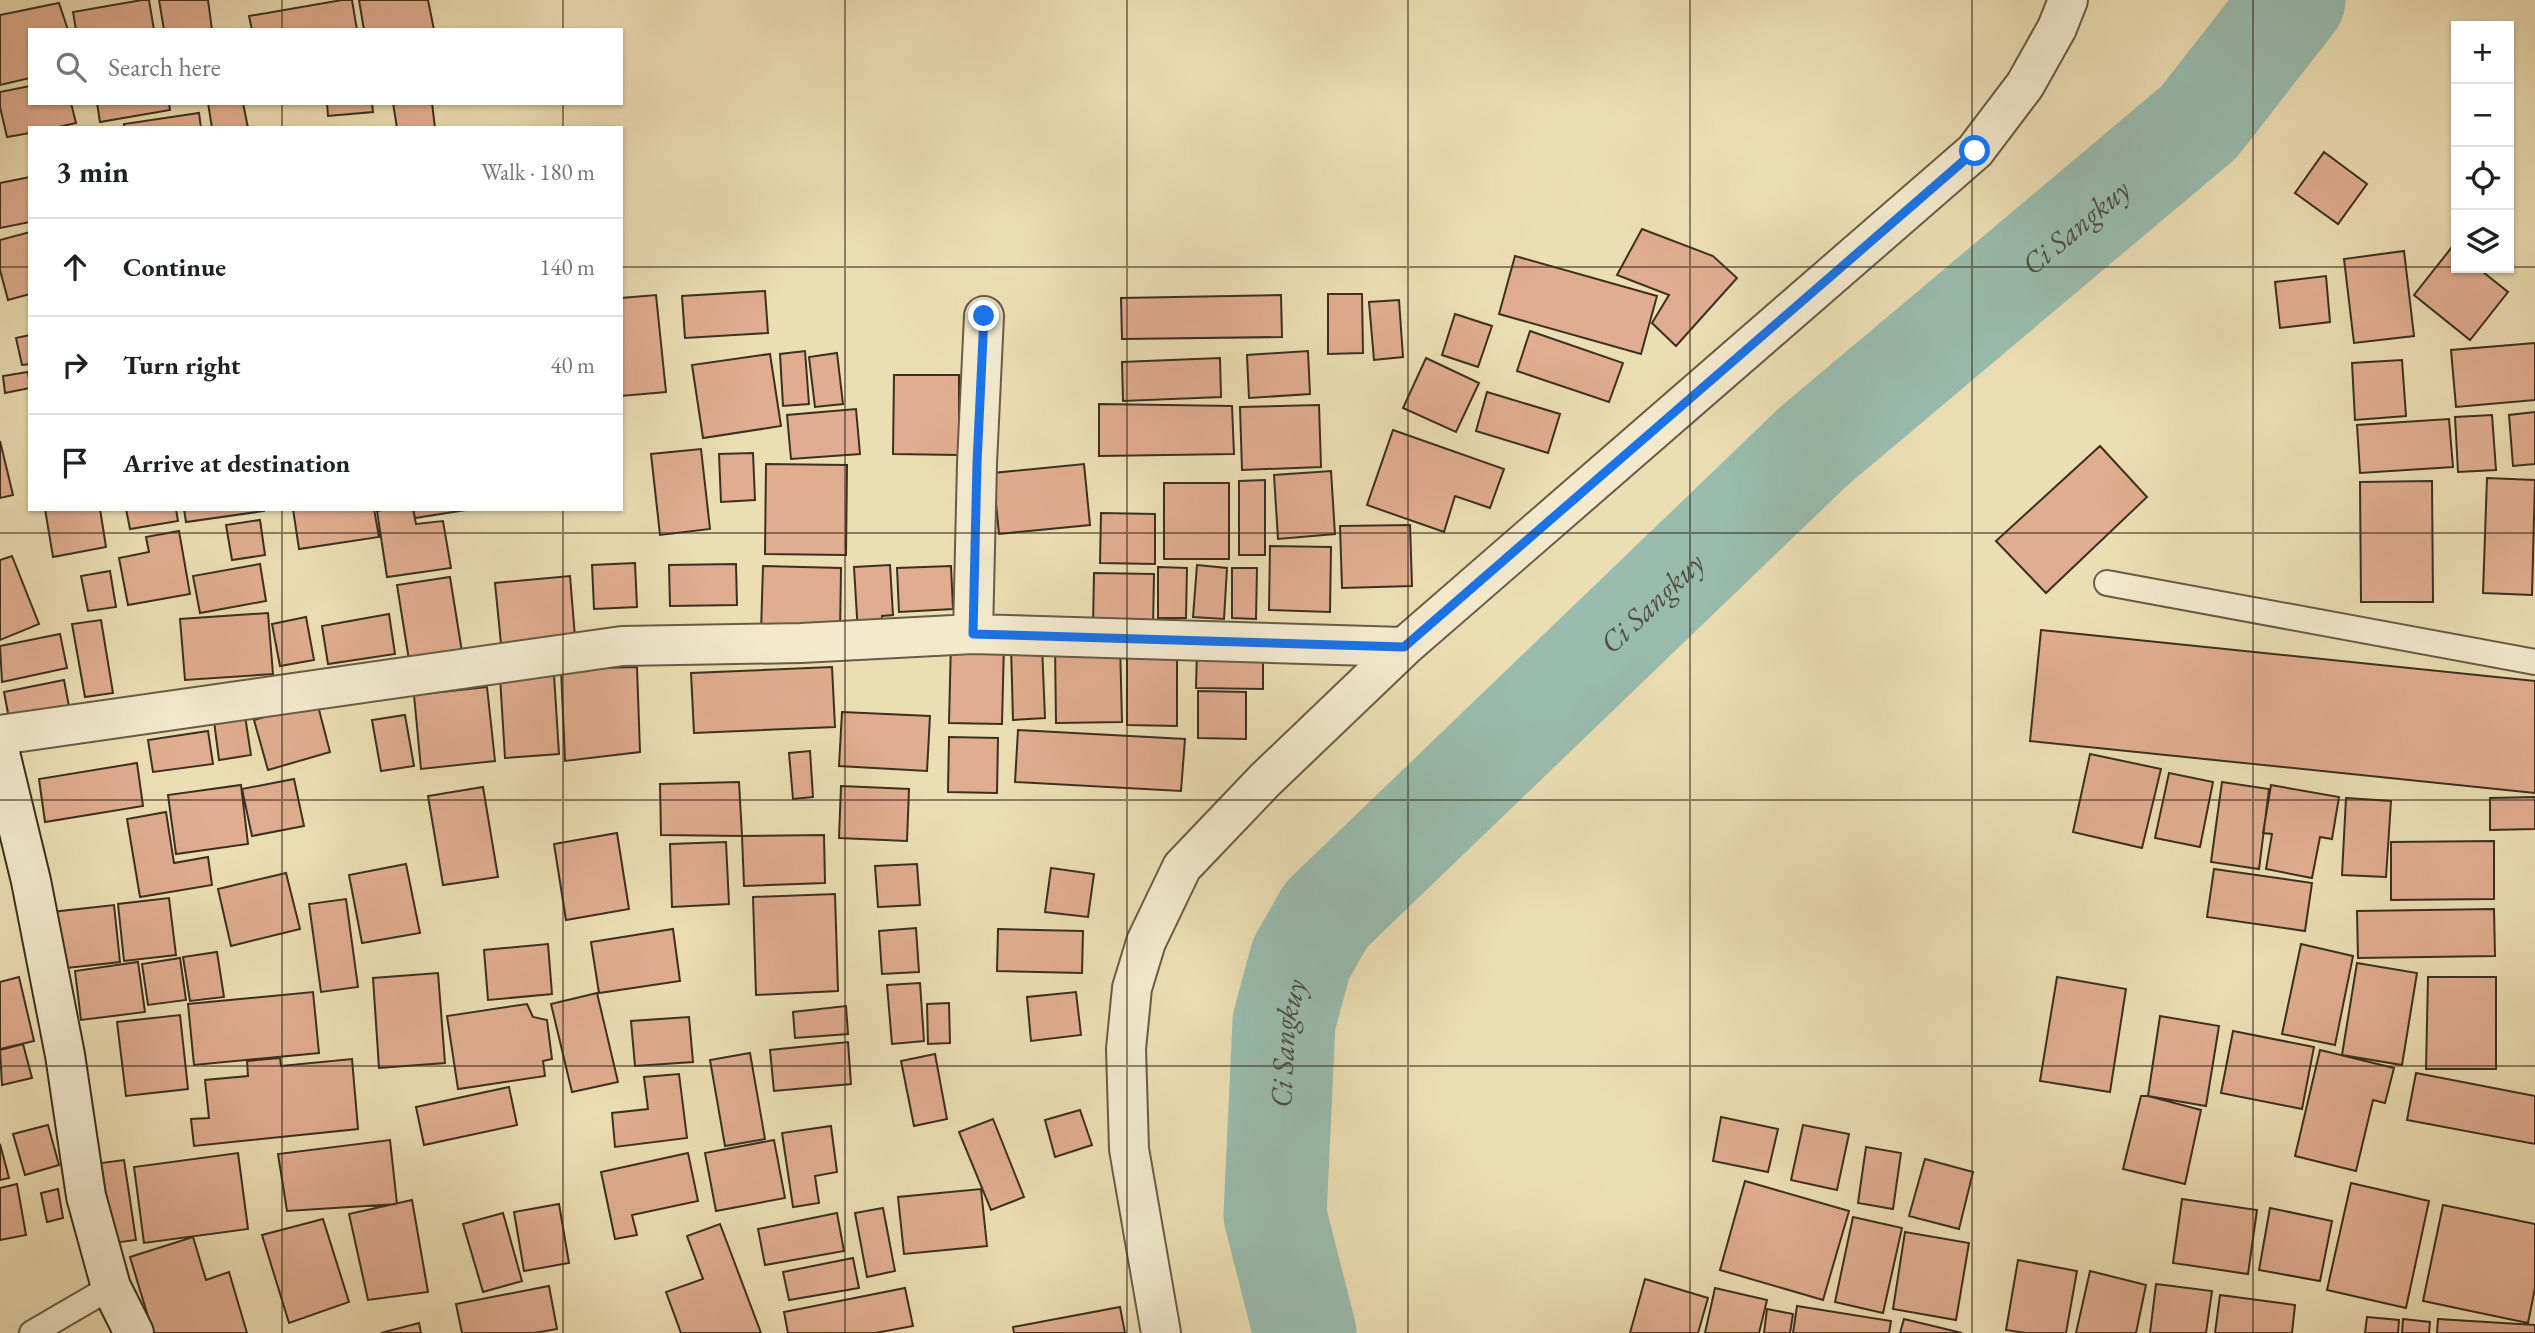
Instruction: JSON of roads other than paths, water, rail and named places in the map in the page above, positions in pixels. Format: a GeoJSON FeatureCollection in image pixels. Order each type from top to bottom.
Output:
{"type":"FeatureCollection","features":[{"type":"Feature","properties":{"kind":"street"},"geometry":{"type":"LineString","coordinates":[[1161,1333],[1129,1149],[1126,1049],[1132,988],[1146,942],[1182,867],[1265,780],[1404,647],[1975,151],[2025,85],[2057,28],[2068,0]]}},
{"type":"Feature","properties":{"kind":"street"},"geometry":{"type":"LineString","coordinates":[[973,634],[984,316]]}},
{"type":"Feature","properties":{"kind":"street"},"geometry":{"type":"LineString","coordinates":[[0,736],[622,646],[802,643],[973,634],[1404,647]]}},
{"type":"Feature","properties":{"kind":"street"},"geometry":{"type":"LineString","coordinates":[[0,753],[7,817],[31,881],[65,1055],[86,1196],[111,1287],[134,1333]]}},
{"type":"Feature","properties":{"kind":"lane"},"geometry":{"type":"LineString","coordinates":[[2107,583],[2535,662]]}},
{"type":"Feature","properties":{"kind":"lane"},"geometry":{"type":"LineString","coordinates":[[32,1333],[111,1287]]}},
{"type":"Feature","properties":{"kind":"waterway","name":"Ci Sangkuy"},"geometry":{"type":"LineString","coordinates":[[1305,1333],[1275,1215],[1284,1022],[1301,959],[1326,915],[1814,446],[2199,122],[2294,0]]}}]}
